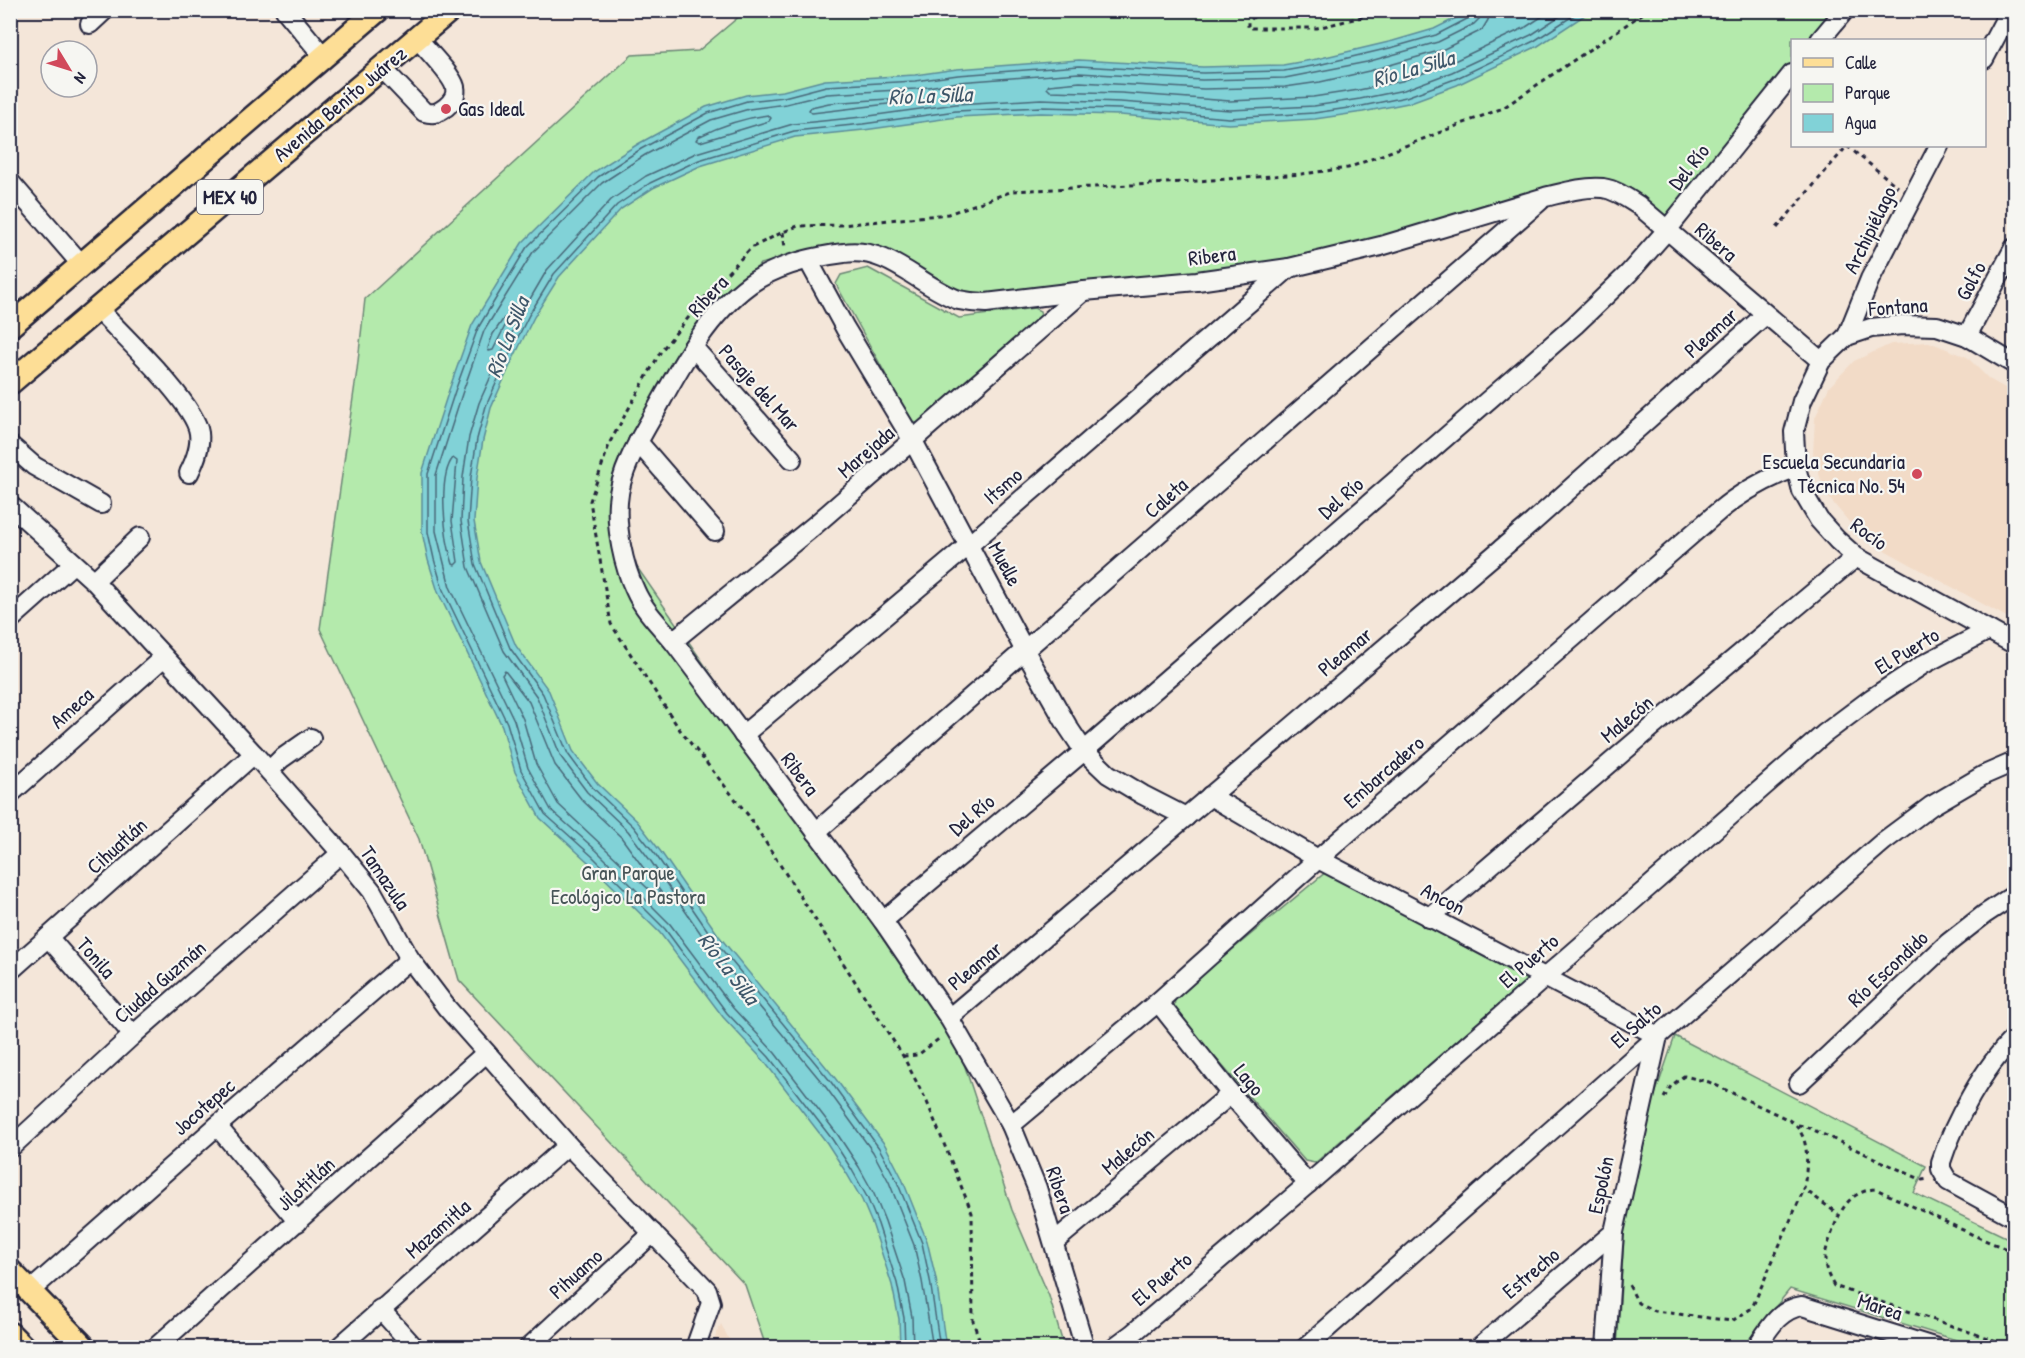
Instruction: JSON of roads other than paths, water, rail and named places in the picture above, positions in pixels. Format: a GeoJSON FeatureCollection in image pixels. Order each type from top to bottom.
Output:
{"type":"FeatureCollection","features":[{"type":"Feature","properties":{"kind":"main road","name":"MEX 40"},"geometry":{"type":"LineString","coordinates":[[10,326],[378,10]]}},
{"type":"Feature","properties":{"kind":"main road","name":"Avenida Benito Juárez"},"geometry":{"type":"LineString","coordinates":[[10,383],[450,10]]}},
{"type":"Feature","properties":{"kind":"main road"},"geometry":{"type":"LineString","coordinates":[[10,1271],[85,1347]]}},
{"type":"Feature","properties":{"kind":"main road"},"geometry":{"type":"LineString","coordinates":[[10,1334],[24,1347]]}},
{"type":"Feature","properties":{"kind":"street"},"geometry":{"type":"LineString","coordinates":[[90,24],[105,10]]}},
{"type":"Feature","properties":{"kind":"street"},"geometry":{"type":"LineString","coordinates":[[285,10],[324,57]]}},
{"type":"Feature","properties":{"kind":"street"},"geometry":{"type":"LineString","coordinates":[[1821,39],[1845,10]]}},
{"type":"Feature","properties":{"kind":"street"},"geometry":{"type":"LineString","coordinates":[[1986,55],[2010,10]]}},
{"type":"Feature","properties":{"kind":"street"},"geometry":{"type":"LineString","coordinates":[[382,68],[424,112],[438,113],[452,102],[456,94],[451,79],[417,38]]}},
{"type":"Feature","properties":{"kind":"street","name":"Del Río"},"geometry":{"type":"LineString","coordinates":[[883,921],[1084,751],[1575,325],[1629,273],[1667,230],[1791,75]]}},
{"type":"Feature","properties":{"kind":"street","name":"Archipiélago"},"geometry":{"type":"LineString","coordinates":[[1847,336],[1870,279],[1938,147]]}},
{"type":"Feature","properties":{"kind":"street"},"geometry":{"type":"LineString","coordinates":[[10,182],[81,264]]}},
{"type":"Feature","properties":{"kind":"street","name":"Ribera"},"geometry":{"type":"LineString","coordinates":[[1084,1347],[1037,1188],[1011,1125],[952,1022],[883,921],[673,641],[644,606],[635,591],[618,520],[618,501],[622,482],[638,442],[674,377],[713,319],[750,284],[788,265],[845,252],[862,251],[887,260],[945,294],[972,303],[986,303],[1197,281],[1289,268],[1381,246],[1545,196],[1602,188],[1622,195],[1638,205],[1821,361]]}},
{"type":"Feature","properties":{"kind":"street","name":"Caleta"},"geometry":{"type":"LineString","coordinates":[[816,832],[1545,196]]}},
{"type":"Feature","properties":{"kind":"street","name":"Golfo"},"geometry":{"type":"LineString","coordinates":[[1967,336],[2014,248]]}},
{"type":"Feature","properties":{"kind":"street","name":"Muelle"},"geometry":{"type":"LineString","coordinates":[[808,260],[845,328],[913,441],[1025,651],[1084,751],[1108,774],[1186,817]]}},
{"type":"Feature","properties":{"kind":"street","name":"Itsmo"},"geometry":{"type":"LineString","coordinates":[[743,735],[969,545],[1289,268]]}},
{"type":"Feature","properties":{"kind":"street","name":"Marejada"},"geometry":{"type":"LineString","coordinates":[[673,641],[815,525],[1084,291]]}},
{"type":"Feature","properties":{"kind":"street"},"geometry":{"type":"LineString","coordinates":[[98,309],[173,389],[196,421],[200,435],[199,449],[189,473]]}},
{"type":"Feature","properties":{"kind":"street","name":"Pleamar"},"geometry":{"type":"LineString","coordinates":[[952,1022],[1210,796],[1533,522],[1766,315]]}},
{"type":"Feature","properties":{"kind":"street","name":"Fontana"},"geometry":{"type":"LineString","coordinates":[[1821,361],[1847,336],[1871,328],[1902,325],[1937,326],[1967,336],[2014,364]]}},
{"type":"Feature","properties":{"kind":"street","name":"Pasaje del Mar"},"geometry":{"type":"LineString","coordinates":[[693,347],[792,459]]}},
{"type":"Feature","properties":{"kind":"street","name":"Rocío"},"geometry":{"type":"LineString","coordinates":[[1821,361],[1802,401],[1794,432],[1796,467],[1802,491],[1819,520],[1856,557],[2014,644]]}},
{"type":"Feature","properties":{"kind":"street"},"geometry":{"type":"LineString","coordinates":[[638,442],[715,531]]}},
{"type":"Feature","properties":{"kind":"street"},"geometry":{"type":"LineString","coordinates":[[10,445],[34,466],[101,504]]}},
{"type":"Feature","properties":{"kind":"street","name":"Embarcadero"},"geometry":{"type":"LineString","coordinates":[[1011,1125],[1158,1002],[1318,859],[1720,510],[1742,492],[1796,467]]}},
{"type":"Feature","properties":{"kind":"street","name":"Tamazula"},"geometry":{"type":"LineString","coordinates":[[10,505],[94,581],[254,754],[372,891],[410,959],[434,993],[568,1145],[707,1290],[711,1303],[695,1347]]}},
{"type":"Feature","properties":{"kind":"street"},"geometry":{"type":"LineString","coordinates":[[94,581],[140,537]]}},
{"type":"Feature","properties":{"kind":"street","name":"Malecón"},"geometry":{"type":"LineString","coordinates":[[1429,918],[1856,557]]}},
{"type":"Feature","properties":{"kind":"street"},"geometry":{"type":"LineString","coordinates":[[10,620],[74,563]]}},
{"type":"Feature","properties":{"kind":"street","name":"El Puerto"},"geometry":{"type":"LineString","coordinates":[[1113,1347],[1132,1334],[1308,1184],[1824,734],[1872,698],[1924,664],[1989,630]]}},
{"type":"Feature","properties":{"kind":"street","name":"Ameca"},"geometry":{"type":"LineString","coordinates":[[10,794],[164,657]]}},
{"type":"Feature","properties":{"kind":"street"},"geometry":{"type":"LineString","coordinates":[[269,771],[281,759],[311,738]]}},
{"type":"Feature","properties":{"kind":"street","name":"Cihuatlán"},"geometry":{"type":"LineString","coordinates":[[10,971],[254,754]]}},
{"type":"Feature","properties":{"kind":"street","name":"El Salto"},"geometry":{"type":"LineString","coordinates":[[1305,1347],[1658,1036],[1884,841],[1931,806],[1984,775],[2014,762]]}},
{"type":"Feature","properties":{"kind":"street","name":"Ancon"},"geometry":{"type":"LineString","coordinates":[[1210,796],[1318,859],[1658,1036]]}},
{"type":"Feature","properties":{"kind":"street","name":"Ciudad Guzmán"},"geometry":{"type":"LineString","coordinates":[[10,1148],[133,1035],[341,854]]}},
{"type":"Feature","properties":{"kind":"street","name":"Río Escondido"},"geometry":{"type":"LineString","coordinates":[[1798,1083],[1948,943],[1984,914],[2014,895]]}},
{"type":"Feature","properties":{"kind":"street","name":"Tonila"},"geometry":{"type":"LineString","coordinates":[[48,937],[133,1035]]}},
{"type":"Feature","properties":{"kind":"street","name":"Jocotepec"},"geometry":{"type":"LineString","coordinates":[[30,1291],[410,959]]}},
{"type":"Feature","properties":{"kind":"street","name":"Lago"},"geometry":{"type":"LineString","coordinates":[[1158,1002],[1231,1094],[1308,1184]]}},
{"type":"Feature","properties":{"kind":"street","name":"Espolón"},"geometry":{"type":"LineString","coordinates":[[1606,1347],[1614,1232],[1658,1036]]}},
{"type":"Feature","properties":{"kind":"street"},"geometry":{"type":"LineString","coordinates":[[2014,1038],[1990,1068],[1965,1107],[1941,1162],[1944,1176],[1948,1181],[2014,1217]]}},
{"type":"Feature","properties":{"kind":"street","name":"Jilotitlán"},"geometry":{"type":"LineString","coordinates":[[155,1347],[486,1053]]}},
{"type":"Feature","properties":{"kind":"street","name":"Malecón"},"geometry":{"type":"LineString","coordinates":[[1054,1242],[1231,1094]]}},
{"type":"Feature","properties":{"kind":"street"},"geometry":{"type":"LineString","coordinates":[[217,1126],[298,1222]]}},
{"type":"Feature","properties":{"kind":"street","name":"Mazamitla"},"geometry":{"type":"LineString","coordinates":[[338,1347],[568,1145]]}},
{"type":"Feature","properties":{"kind":"street","name":"Estrecho"},"geometry":{"type":"LineString","coordinates":[[1478,1347],[1614,1232]]}},
{"type":"Feature","properties":{"kind":"street","name":"Pihuamo"},"geometry":{"type":"LineString","coordinates":[[528,1347],[653,1233]]}},
{"type":"Feature","properties":{"kind":"street","name":"Marea"},"geometry":{"type":"LineString","coordinates":[[1756,1347],[1773,1324],[1788,1309],[1802,1306],[1908,1344],[1937,1347]]}},
{"type":"Feature","properties":{"kind":"street"},"geometry":{"type":"LineString","coordinates":[[380,1309],[415,1347]]}},
{"type":"Feature","properties":{"kind":"water","name":"Río La Silla"},"geometry":{"type":"Polygon","coordinates":[[[1472,10],[1591,11],[1538,46],[1457,85],[1408,103],[1363,112],[1315,119],[1229,124],[1120,115],[1041,113],[957,117],[795,137],[700,166],[653,188],[621,209],[559,277],[534,317],[491,408],[477,478],[474,521],[481,562],[516,646],[549,691],[573,751],[598,784],[637,821],[719,936],[835,1078],[885,1145],[901,1176],[927,1241],[936,1279],[946,1347],[900,1347],[899,1319],[892,1285],[873,1226],[847,1174],[827,1143],[764,1061],[723,1017],[660,933],[540,818],[515,772],[502,726],[438,592],[422,532],[422,473],[472,325],[522,243],[594,172],[638,144],[706,107],[746,95],[783,91],[825,80],[915,75],[957,69],[1079,60],[1203,67],[1283,65],[1393,41],[1434,29],[1472,10]]]}},
{"type":"Feature","properties":{"kind":"place","name":"Gas Ideal"},"geometry":{"type":"Point","coordinates":[446,109]}},
{"type":"Feature","properties":{"kind":"place","name":"Escuela Secundaria Técnica No. 54"},"geometry":{"type":"Point","coordinates":[1917,474]}},
{"type":"Feature","properties":{"kind":"park label","name":"Gran Parque Ecológico La Pastora"},"geometry":{"type":"Point","coordinates":[628,885]}}]}
